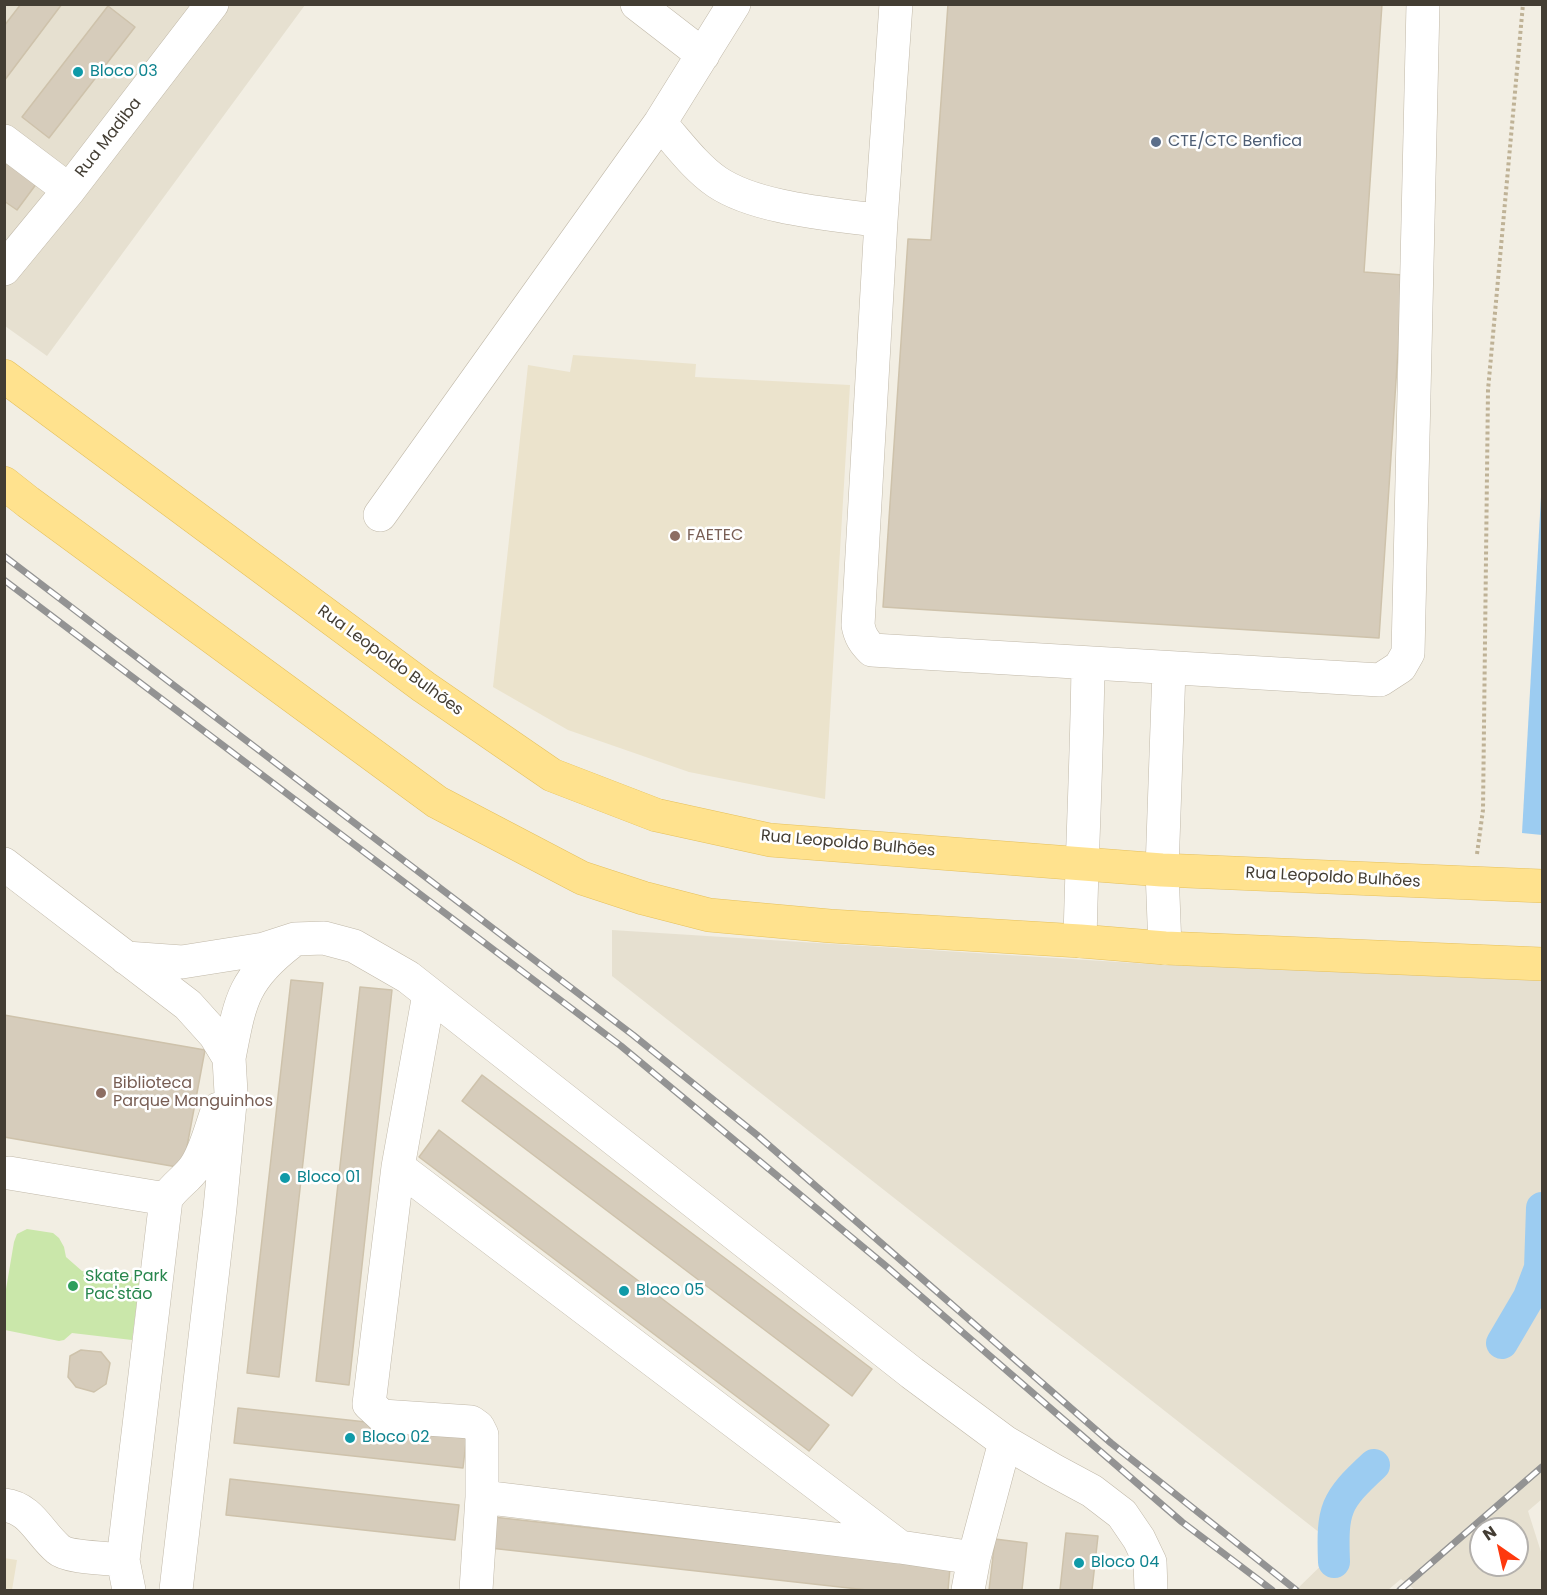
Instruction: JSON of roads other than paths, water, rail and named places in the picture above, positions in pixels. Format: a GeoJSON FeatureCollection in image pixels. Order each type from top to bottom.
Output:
{"type":"FeatureCollection","features":[{"type":"Feature","properties":{"kind":"main road","name":"Rua Leopoldo Bulhões"},"geometry":{"type":"LineString","coordinates":[[4,375],[424,687],[552,775],[656,815],[770,840],[1162,870],[1529,886]]}},
{"type":"Feature","properties":{"kind":"main road"},"geometry":{"type":"LineString","coordinates":[[4,483],[437,802],[582,878],[643,898],[709,915],[830,926],[1165,948],[1532,964]]}},
{"type":"Feature","properties":{"kind":"street","name":"Rua Madiba"},"geometry":{"type":"LineString","coordinates":[[4,269],[69,190],[212,4]]}},
{"type":"Feature","properties":{"kind":"street"},"geometry":{"type":"LineString","coordinates":[[637,4],[703,55]]}},
{"type":"Feature","properties":{"kind":"street"},"geometry":{"type":"LineString","coordinates":[[380,515],[660,123],[734,4]]}},
{"type":"Feature","properties":{"kind":"street"},"geometry":{"type":"LineString","coordinates":[[896,4],[881,221],[858,625],[860,635],[872,650],[1380,680],[1400,667],[1408,652],[1423,4]]}},
{"type":"Feature","properties":{"kind":"street"},"geometry":{"type":"LineString","coordinates":[[660,123],[703,171],[738,194],[765,203],[881,221]]}},
{"type":"Feature","properties":{"kind":"street"},"geometry":{"type":"LineString","coordinates":[[4,141],[69,190]]}},
{"type":"Feature","properties":{"kind":"street"},"geometry":{"type":"LineString","coordinates":[[1080,941],[1088,663]]}},
{"type":"Feature","properties":{"kind":"street"},"geometry":{"type":"LineString","coordinates":[[1165,948],[1162,870],[1168,669]]}},
{"type":"Feature","properties":{"kind":"street"},"geometry":{"type":"LineString","coordinates":[[4,864],[188,1005],[215,1035],[230,1067],[197,1164],[190,1175],[173,1188],[166,1199],[126,1575],[59,1551],[33,1519],[14,1506],[4,1505]]}},
{"type":"Feature","properties":{"kind":"street"},"geometry":{"type":"LineString","coordinates":[[126,958],[182,962],[264,949],[295,939],[324,938],[354,946],[408,977],[912,1373],[1005,1442],[1092,1491],[1122,1514],[1150,1562],[1151,1590]]}},
{"type":"Feature","properties":{"kind":"street"},"geometry":{"type":"LineString","coordinates":[[176,1590],[220,1208],[231,1094],[230,1067],[239,1005],[251,982],[277,953],[295,939]]}},
{"type":"Feature","properties":{"kind":"street"},"geometry":{"type":"LineString","coordinates":[[429,994],[398,1167],[369,1404],[382,1416],[471,1422],[478,1427],[482,1435],[482,1497],[476,1590]]}},
{"type":"Feature","properties":{"kind":"street"},"geometry":{"type":"LineString","coordinates":[[398,1167],[900,1547]]}},
{"type":"Feature","properties":{"kind":"street"},"geometry":{"type":"LineString","coordinates":[[6,1181],[166,1199]]}},
{"type":"Feature","properties":{"kind":"street"},"geometry":{"type":"LineString","coordinates":[[968,1590],[974,1558],[1005,1442]]}},
{"type":"Feature","properties":{"kind":"street"},"geometry":{"type":"LineString","coordinates":[[482,1497],[900,1547],[974,1558]]}},
{"type":"Feature","properties":{"kind":"water"},"geometry":{"type":"Polygon","coordinates":[[[1542,479],[1542,835],[1522,833],[1542,479]]]}},
{"type":"Feature","properties":{"kind":"waterway"},"geometry":{"type":"LineString","coordinates":[[1502,1343],[1529,1297],[1540,1268],[1542,1208]]}},
{"type":"Feature","properties":{"kind":"waterway"},"geometry":{"type":"LineString","coordinates":[[1334,1562],[1335,1518],[1339,1507],[1351,1488],[1374,1465]]}},
{"type":"Feature","properties":{"kind":"railway"},"geometry":{"type":"LineString","coordinates":[[4,556],[633,1035],[757,1135],[1111,1443],[1296,1590]]}},
{"type":"Feature","properties":{"kind":"railway"},"geometry":{"type":"LineString","coordinates":[[4,580],[621,1046],[887,1267],[1182,1522],[1272,1590]]}},
{"type":"Feature","properties":{"kind":"railway"},"geometry":{"type":"LineString","coordinates":[[1400,1590],[1542,1467]]}},
{"type":"Feature","properties":{"kind":"place","name":"Bloco 03"},"geometry":{"type":"Point","coordinates":[78,72]}},
{"type":"Feature","properties":{"kind":"place","name":"CTE/CTC Benfica"},"geometry":{"type":"Point","coordinates":[1156,142]}},
{"type":"Feature","properties":{"kind":"place","name":"FAETEC"},"geometry":{"type":"Point","coordinates":[675,536]}},
{"type":"Feature","properties":{"kind":"place","name":"Biblioteca Parque Manguinhos"},"geometry":{"type":"Point","coordinates":[101,1093]}},
{"type":"Feature","properties":{"kind":"place","name":"Bloco 01"},"geometry":{"type":"Point","coordinates":[285,1178]}},
{"type":"Feature","properties":{"kind":"place","name":"Skate Park Pac'stão"},"geometry":{"type":"Point","coordinates":[73,1286]}},
{"type":"Feature","properties":{"kind":"place","name":"Bloco 05"},"geometry":{"type":"Point","coordinates":[624,1291]}},
{"type":"Feature","properties":{"kind":"place","name":"Bloco 02"},"geometry":{"type":"Point","coordinates":[350,1438]}},
{"type":"Feature","properties":{"kind":"place","name":"Bloco 04"},"geometry":{"type":"Point","coordinates":[1079,1563]}}]}
